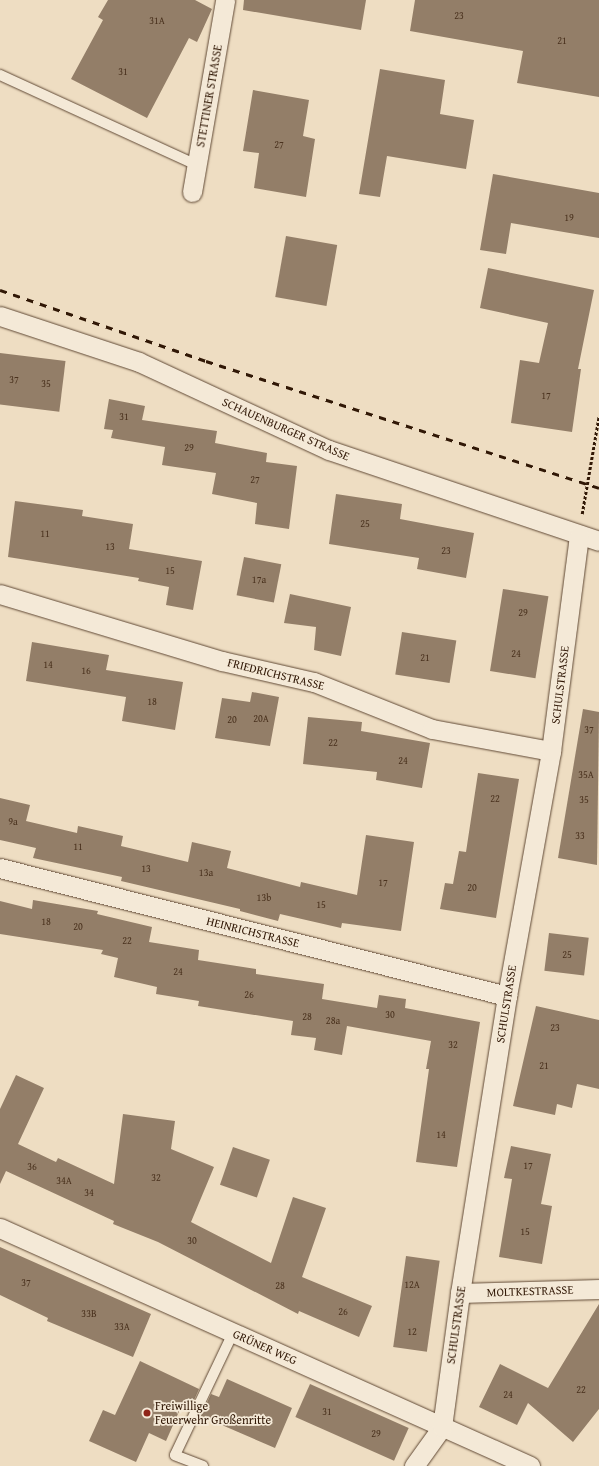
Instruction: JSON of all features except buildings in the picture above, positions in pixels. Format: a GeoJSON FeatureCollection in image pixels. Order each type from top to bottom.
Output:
{"type":"FeatureCollection","features":[{"type":"Feature","properties":{"kind":"street","name":"STETTINER STRASSE"},"geometry":{"type":"LineString","coordinates":[[192,192],[225,0]]}},
{"type":"Feature","properties":{"kind":"street","name":"SCHAUENBURGER STRASSE"},"geometry":{"type":"LineString","coordinates":[[0,316],[139,362],[329,450],[599,541]]}},
{"type":"Feature","properties":{"kind":"street","name":"SCHULSTRASSE"},"geometry":{"type":"LineString","coordinates":[[414,1466],[442,1427],[460,1293],[507,996],[551,751],[579,535]]}},
{"type":"Feature","properties":{"kind":"street","name":"FRIEDRICHSTRASSE"},"geometry":{"type":"LineString","coordinates":[[0,594],[222,661],[314,682],[432,729],[551,751]]}},
{"type":"Feature","properties":{"kind":"street","name":"HEINRICHSTRASSE"},"geometry":{"type":"LineString","coordinates":[[0,868],[507,996]]}},
{"type":"Feature","properties":{"kind":"street","name":"GRÜNER WEG"},"geometry":{"type":"LineString","coordinates":[[0,1228],[530,1466]]}},
{"type":"Feature","properties":{"kind":"street","name":"MOLTKESTRASSE"},"geometry":{"type":"LineString","coordinates":[[460,1293],[599,1289]]}},
{"type":"Feature","properties":{"kind":"lane"},"geometry":{"type":"LineString","coordinates":[[0,75],[197,166]]}},
{"type":"Feature","properties":{"kind":"lane"},"geometry":{"type":"LineString","coordinates":[[203,1466],[175,1455],[233,1333]]}},
{"type":"Feature","properties":{"kind":"path"},"geometry":{"type":"LineString","coordinates":[[579,535],[599,416]]}},
{"type":"Feature","properties":{"kind":"railway"},"geometry":{"type":"LineString","coordinates":[[0,290],[206,361],[599,488]]}},
{"type":"Feature","properties":{"kind":"place","name":"Freiwillige Feuerwehr Großenritte"},"geometry":{"type":"Point","coordinates":[147,1413]}}]}
